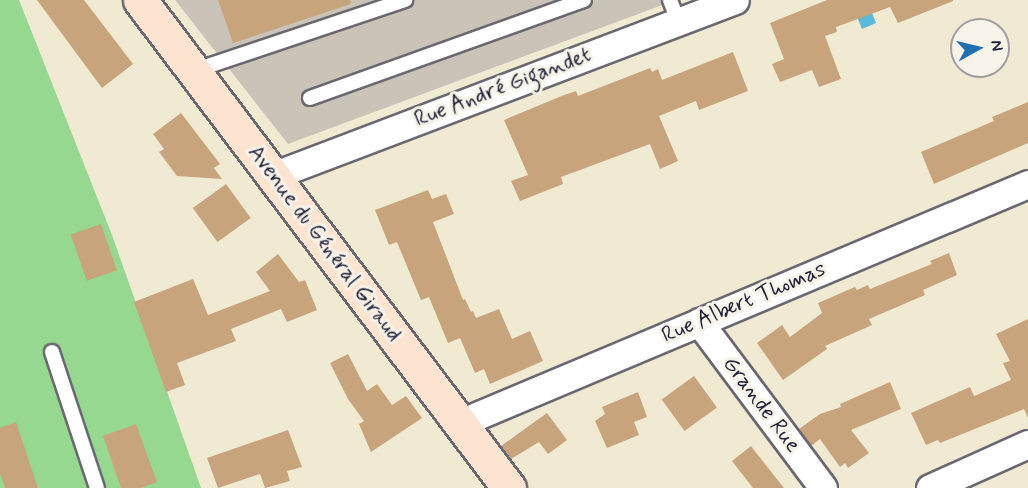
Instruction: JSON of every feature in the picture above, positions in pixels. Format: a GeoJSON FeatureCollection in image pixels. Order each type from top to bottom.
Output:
{"type":"FeatureCollection","features":[{"type":"Feature","properties":{"kind":"main road","name":"Avenue du Général Giraud"},"geometry":{"type":"LineString","coordinates":[[140,0],[509,488]]}},
{"type":"Feature","properties":{"kind":"street","name":"Rue André Gigandet"},"geometry":{"type":"LineString","coordinates":[[272,176],[674,11],[735,0]]}},
{"type":"Feature","properties":{"kind":"street","name":"Rue Albert Thomas"},"geometry":{"type":"LineString","coordinates":[[460,423],[1028,184]]}},
{"type":"Feature","properties":{"kind":"street","name":"Grande Rue"},"geometry":{"type":"LineString","coordinates":[[699,322],[823,488]]}},
{"type":"Feature","properties":{"kind":"street"},"geometry":{"type":"LineString","coordinates":[[930,488],[1028,444]]}},
{"type":"Feature","properties":{"kind":"lane"},"geometry":{"type":"LineString","coordinates":[[193,71],[405,0]]}},
{"type":"Feature","properties":{"kind":"lane"},"geometry":{"type":"LineString","coordinates":[[310,98],[584,0]]}},
{"type":"Feature","properties":{"kind":"lane"},"geometry":{"type":"LineString","coordinates":[[52,352],[97,488]]}},
{"type":"Feature","properties":{"kind":"shaded area"},"geometry":{"type":"Polygon","coordinates":[[[175,0],[676,0],[288,144],[175,0]]]}},
{"type":"Feature","properties":{"kind":"green space"},"geometry":{"type":"Polygon","coordinates":[[[0,0],[19,0],[112,235],[201,488],[0,488],[0,0]]]}},
{"type":"Feature","properties":{"kind":"water"},"geometry":{"type":"Polygon","coordinates":[[[850,0],[867,0],[876,23],[862,29],[850,0]]]}},
{"type":"Feature","properties":{"kind":"building"},"geometry":{"type":"Polygon","coordinates":[[[37,0],[84,0],[133,64],[102,88],[37,0]]]}},
{"type":"Feature","properties":{"kind":"building"},"geometry":{"type":"Polygon","coordinates":[[[218,0],[350,0],[351,4],[233,43],[218,0]]]}},
{"type":"Feature","properties":{"kind":"building"},"geometry":{"type":"Polygon","coordinates":[[[827,0],[953,1],[898,23],[890,7],[836,27],[837,32],[825,36],[841,79],[819,87],[812,70],[780,82],[772,64],[784,59],[770,23],[827,0]]]}},
{"type":"Feature","properties":{"kind":"building"},"geometry":{"type":"Polygon","coordinates":[[[733,52],[748,91],[699,110],[696,101],[659,116],[678,161],[660,169],[650,144],[561,177],[563,184],[520,201],[511,181],[528,175],[504,120],[564,95],[576,91],[578,96],[650,68],[652,72],[658,69],[662,80],[733,52]]]}},
{"type":"Feature","properties":{"kind":"building"},"geometry":{"type":"Polygon","coordinates":[[[1028,102],[1028,143],[934,184],[921,152],[994,121],[992,117],[1028,102]]]}},
{"type":"Feature","properties":{"kind":"building"},"geometry":{"type":"Polygon","coordinates":[[[181,113],[220,164],[214,168],[222,179],[177,176],[159,152],[164,149],[153,134],[181,113]]]}},
{"type":"Feature","properties":{"kind":"building"},"geometry":{"type":"Polygon","coordinates":[[[226,184],[251,218],[218,242],[193,208],[226,184]]]}},
{"type":"Feature","properties":{"kind":"building"},"geometry":{"type":"Polygon","coordinates":[[[428,190],[432,199],[446,194],[454,214],[433,222],[463,300],[465,299],[471,312],[473,311],[476,318],[499,309],[512,339],[530,331],[543,361],[490,384],[484,369],[475,373],[460,338],[448,343],[429,297],[421,300],[397,242],[389,245],[375,210],[428,190]]]}},
{"type":"Feature","properties":{"kind":"building"},"geometry":{"type":"Polygon","coordinates":[[[101,224],[117,270],[87,281],[71,234],[101,224]]]}},
{"type":"Feature","properties":{"kind":"building"},"geometry":{"type":"Polygon","coordinates":[[[949,253],[957,275],[923,290],[925,295],[869,319],[872,325],[825,346],[827,349],[783,380],[757,343],[782,325],[790,337],[822,313],[818,303],[855,287],[857,290],[868,285],[870,289],[932,264],[930,261],[949,253]]]}},
{"type":"Feature","properties":{"kind":"building"},"geometry":{"type":"Polygon","coordinates":[[[278,254],[299,282],[305,280],[317,310],[287,322],[281,309],[231,329],[236,341],[177,363],[185,385],[166,392],[134,302],[193,279],[208,315],[270,291],[256,272],[278,254]]]}},
{"type":"Feature","properties":{"kind":"building"},"geometry":{"type":"Polygon","coordinates":[[[1028,319],[1028,418],[1024,409],[940,443],[938,440],[926,445],[911,413],[970,387],[974,396],[1011,380],[1003,363],[1010,361],[996,334],[1028,319]]]}},
{"type":"Feature","properties":{"kind":"building"},"geometry":{"type":"Polygon","coordinates":[[[348,354],[367,391],[377,384],[392,405],[406,396],[422,418],[371,452],[359,424],[364,421],[348,399],[330,363],[348,354]]]}},
{"type":"Feature","properties":{"kind":"building"},"geometry":{"type":"Polygon","coordinates":[[[694,376],[717,408],[685,431],[662,400],[694,376]]]}},
{"type":"Feature","properties":{"kind":"building"},"geometry":{"type":"Polygon","coordinates":[[[890,382],[901,409],[851,430],[869,453],[848,468],[845,463],[840,467],[820,439],[811,446],[799,429],[820,414],[841,407],[840,404],[890,382]]]}},
{"type":"Feature","properties":{"kind":"building"},"geometry":{"type":"Polygon","coordinates":[[[638,392],[647,417],[634,422],[639,435],[607,448],[595,421],[605,414],[602,407],[638,392]]]}},
{"type":"Feature","properties":{"kind":"building"},"geometry":{"type":"Polygon","coordinates":[[[547,413],[567,440],[548,454],[539,442],[511,459],[501,446],[547,413]]]}},
{"type":"Feature","properties":{"kind":"building"},"geometry":{"type":"Polygon","coordinates":[[[16,422],[38,488],[5,488],[0,473],[0,428],[16,422]]]}},
{"type":"Feature","properties":{"kind":"building"},"geometry":{"type":"Polygon","coordinates":[[[136,424],[157,482],[141,488],[121,488],[103,436],[136,424]]]}},
{"type":"Feature","properties":{"kind":"building"},"geometry":{"type":"Polygon","coordinates":[[[288,430],[302,467],[287,471],[290,481],[265,488],[260,474],[218,488],[207,458],[288,430]]]}},
{"type":"Feature","properties":{"kind":"building"},"geometry":{"type":"Polygon","coordinates":[[[751,446],[784,488],[753,488],[732,461],[751,446]]]}}]}
